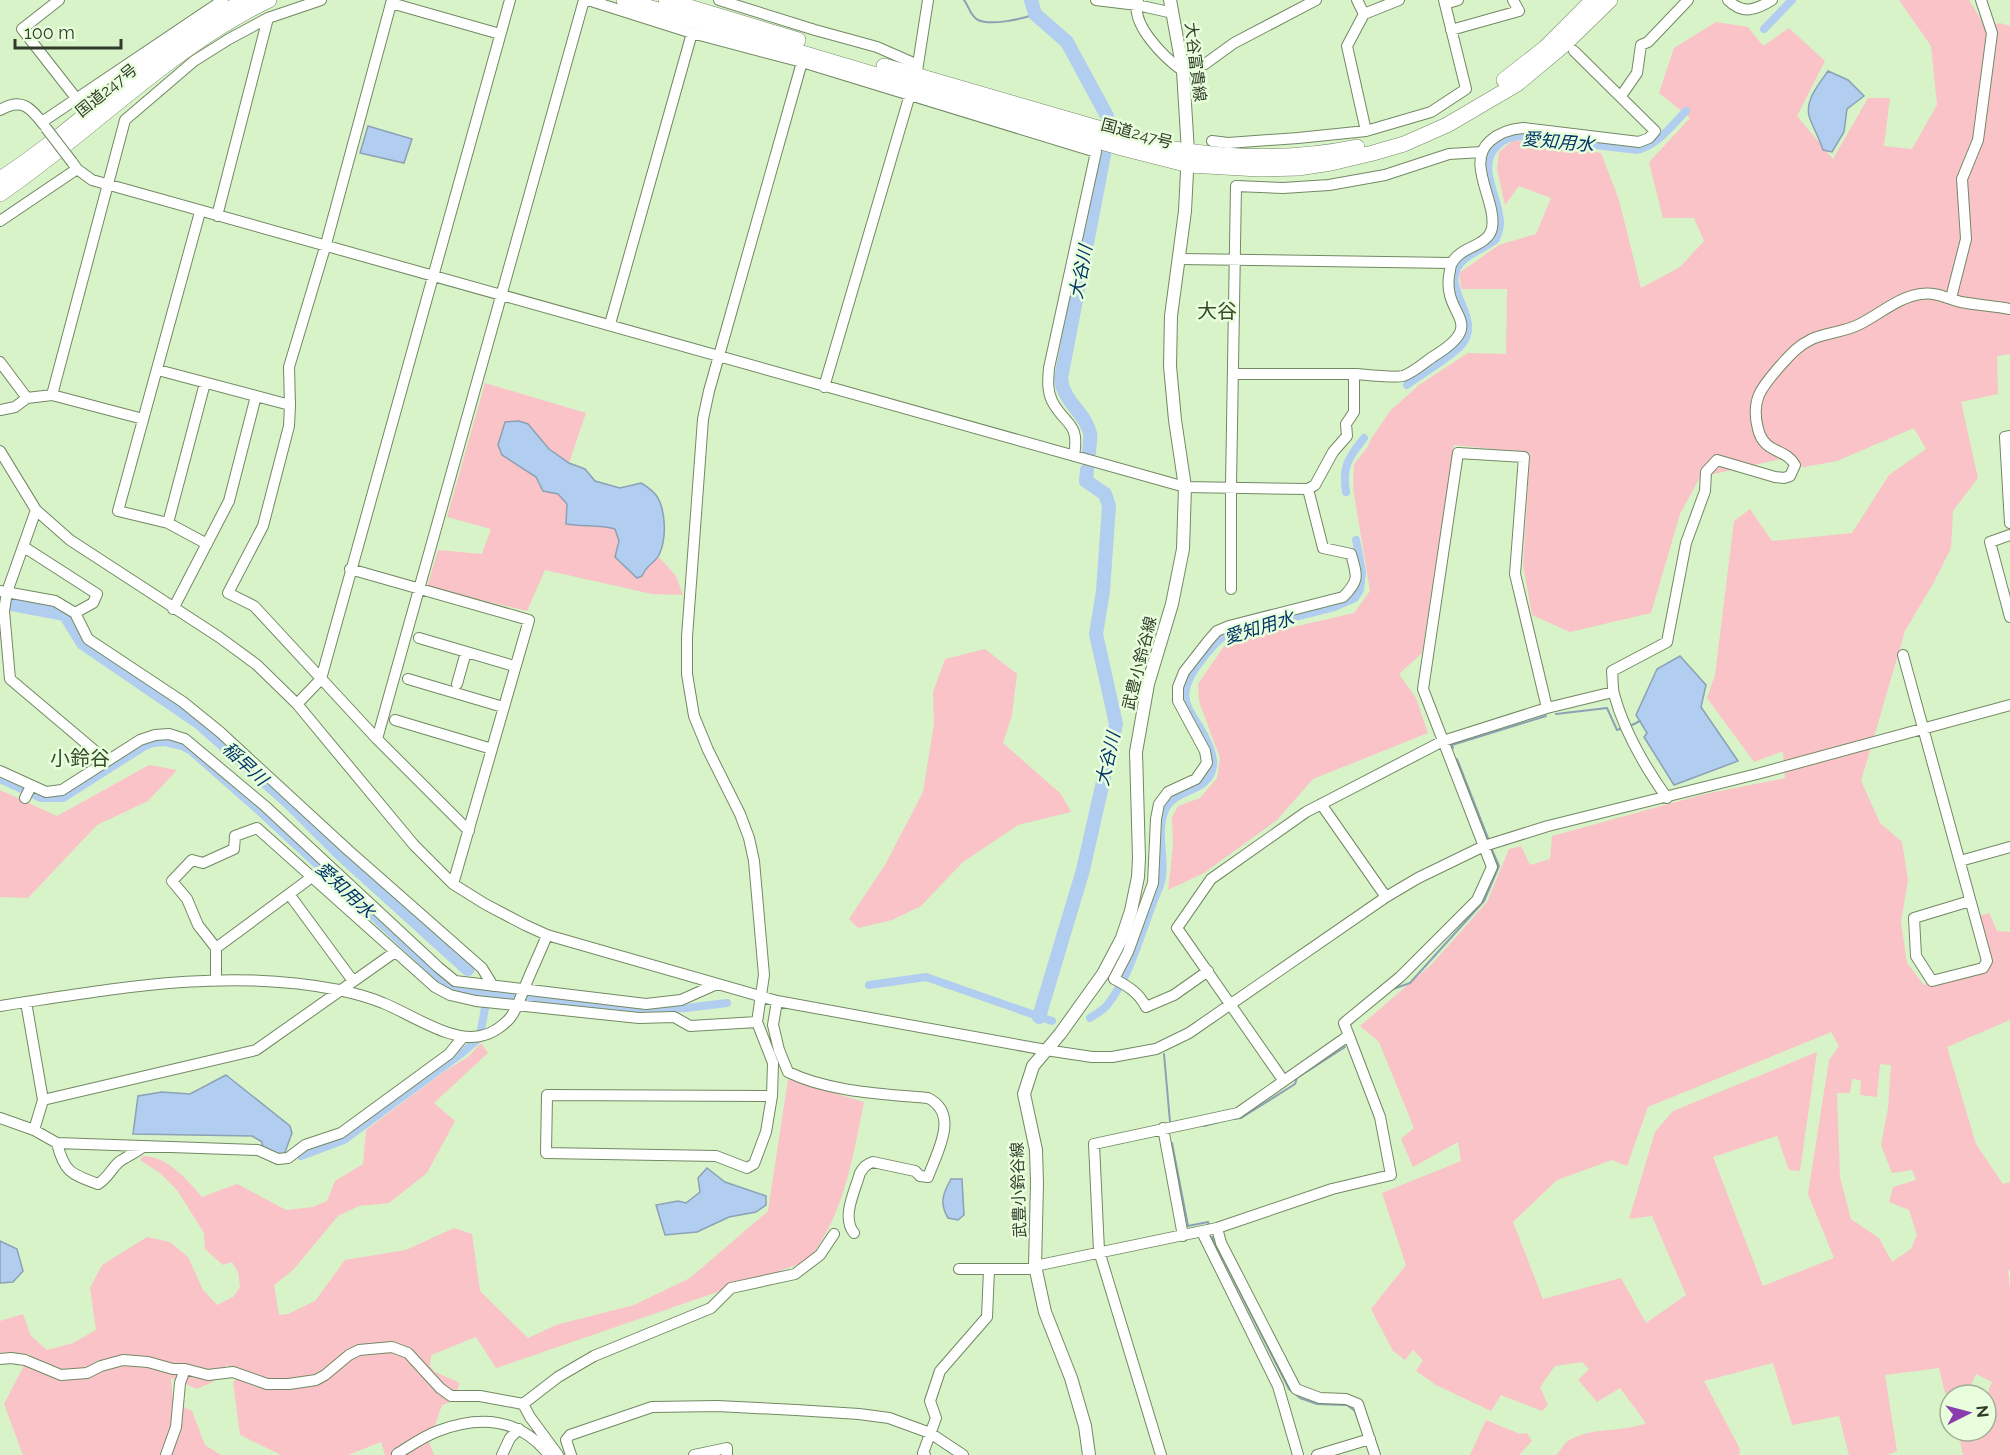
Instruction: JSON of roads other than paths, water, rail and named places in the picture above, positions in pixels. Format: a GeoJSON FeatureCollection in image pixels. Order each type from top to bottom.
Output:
{"type":"FeatureCollection","features":[{"type":"Feature","properties":{"kind":"highway","name":"国道247号"},"geometry":{"type":"LineString","coordinates":[[0,179],[58,138],[180,41],[212,18],[246,0]]}},
{"type":"Feature","properties":{"kind":"highway","name":"国道247号"},"geometry":{"type":"LineString","coordinates":[[0,194],[72,142],[182,52],[218,27],[269,0]]}},
{"type":"Feature","properties":{"kind":"highway","name":"国道247号"},"geometry":{"type":"LineString","coordinates":[[624,0],[914,80]]}},
{"type":"Feature","properties":{"kind":"highway","name":"国道247号"},"geometry":{"type":"LineString","coordinates":[[666,0],[1103,143],[1259,169],[1298,168],[1331,163],[1404,144],[1447,125],[1517,84],[1565,44],[1610,0]]}},
{"type":"Feature","properties":{"kind":"highway","name":"国道247号"},"geometry":{"type":"LineString","coordinates":[[1189,158],[1205,155],[1237,157],[1334,152],[1402,134],[1471,102],[1513,74],[1545,48],[1593,0]]}},
{"type":"Feature","properties":{"kind":"main road","name":"大谷富貴線"},"geometry":{"type":"LineString","coordinates":[[1170,0],[1183,71],[1189,158]]}},
{"type":"Feature","properties":{"kind":"main road","name":"武豊小鈴谷線"},"geometry":{"type":"LineString","coordinates":[[1089,1455],[1071,1378],[1045,1312],[1035,1266],[1036,1150],[1024,1094],[1032,1066],[1103,974],[1122,938],[1137,884],[1139,858],[1136,752],[1148,684],[1172,604],[1183,549],[1185,487],[1170,366],[1171,316],[1189,158]]}},
{"type":"Feature","properties":{"kind":"street"},"geometry":{"type":"LineString","coordinates":[[59,0],[22,29],[76,98]]}},
{"type":"Feature","properties":{"kind":"street"},"geometry":{"type":"LineString","coordinates":[[44,125],[76,98],[224,0]]}},
{"type":"Feature","properties":{"kind":"street"},"geometry":{"type":"LineString","coordinates":[[52,395],[125,120],[194,61],[268,18],[321,0]]}},
{"type":"Feature","properties":{"kind":"street"},"geometry":{"type":"LineString","coordinates":[[297,704],[321,679],[510,0]]}},
{"type":"Feature","properties":{"kind":"street"},"geometry":{"type":"LineString","coordinates":[[377,739],[586,0],[692,33],[802,62],[914,80],[1096,152],[1047,386],[1052,402],[1074,430],[1076,442],[1074,456]]}},
{"type":"Feature","properties":{"kind":"street"},"geometry":{"type":"LineString","coordinates":[[718,0],[877,47],[914,80]]}},
{"type":"Feature","properties":{"kind":"street"},"geometry":{"type":"LineString","coordinates":[[824,387],[914,80],[928,0]]}},
{"type":"Feature","properties":{"kind":"street"},"geometry":{"type":"LineString","coordinates":[[1096,0],[1138,2],[1173,13]]}},
{"type":"Feature","properties":{"kind":"street"},"geometry":{"type":"LineString","coordinates":[[1138,2],[1146,34],[1172,63],[1183,71],[1205,64],[1234,43],[1316,0]]}},
{"type":"Feature","properties":{"kind":"street"},"geometry":{"type":"LineString","coordinates":[[1357,0],[1364,14]]}},
{"type":"Feature","properties":{"kind":"street"},"geometry":{"type":"LineString","coordinates":[[1366,131],[1347,46],[1364,14],[1399,0]]}},
{"type":"Feature","properties":{"kind":"street"},"geometry":{"type":"LineString","coordinates":[[1212,141],[1228,143],[1366,131],[1431,112],[1466,89],[1444,2],[1458,0]]}},
{"type":"Feature","properties":{"kind":"street"},"geometry":{"type":"LineString","coordinates":[[1451,30],[1519,11],[1513,0]]}},
{"type":"Feature","properties":{"kind":"street"},"geometry":{"type":"LineString","coordinates":[[1620,96],[1638,73],[1641,45],[1648,42],[1688,0]]}},
{"type":"Feature","properties":{"kind":"street"},"geometry":{"type":"LineString","coordinates":[[1728,0],[1734,6],[1746,11],[1757,9],[1772,0]]}},
{"type":"Feature","properties":{"kind":"street"},"geometry":{"type":"LineString","coordinates":[[1951,298],[1966,239],[1962,179],[1978,140],[1992,33],[1981,0]]}},
{"type":"Feature","properties":{"kind":"street"},"geometry":{"type":"LineString","coordinates":[[469,831],[377,739],[254,606],[228,593],[263,526],[289,426],[289,367],[326,244],[392,2],[500,34]]}},
{"type":"Feature","properties":{"kind":"street"},"geometry":{"type":"LineString","coordinates":[[217,216],[268,18]]}},
{"type":"Feature","properties":{"kind":"street"},"geometry":{"type":"LineString","coordinates":[[610,324],[692,33]]}},
{"type":"Feature","properties":{"kind":"street"},"geometry":{"type":"LineString","coordinates":[[1234,374],[1403,375],[1452,345],[1460,334],[1462,321],[1447,287],[1451,263],[1463,252],[1481,242],[1490,234],[1492,227],[1492,215],[1481,171],[1482,152],[1488,143],[1509,129],[1523,128],[1624,142],[1639,142],[1649,138],[1655,131],[1574,51]]}},
{"type":"Feature","properties":{"kind":"street"},"geometry":{"type":"LineString","coordinates":[[772,1096],[547,1095],[546,1153],[716,1156],[747,1168],[754,1164],[766,1132],[772,1096],[773,1063],[757,1022],[764,975],[754,861],[740,814],[694,716],[687,674],[687,637],[703,419],[802,62]]}},
{"type":"Feature","properties":{"kind":"street"},"geometry":{"type":"LineString","coordinates":[[0,110],[17,104],[28,106],[74,165],[92,180],[107,185],[200,212],[326,244],[501,296],[610,324],[824,387],[1185,487],[1308,489],[1315,485],[1333,452],[1347,436],[1346,424],[1354,412],[1354,374]]}},
{"type":"Feature","properties":{"kind":"street"},"geometry":{"type":"LineString","coordinates":[[1232,589],[1231,486],[1236,186],[1283,188],[1329,185],[1385,175],[1449,154],[1482,152]]}},
{"type":"Feature","properties":{"kind":"street"},"geometry":{"type":"LineString","coordinates":[[0,221],[74,165]]}},
{"type":"Feature","properties":{"kind":"street"},"geometry":{"type":"LineString","coordinates":[[200,212],[118,511],[168,523],[207,544]]}},
{"type":"Feature","properties":{"kind":"street"},"geometry":{"type":"LineString","coordinates":[[1179,258],[1451,263]]}},
{"type":"Feature","properties":{"kind":"street"},"geometry":{"type":"LineString","coordinates":[[1667,798],[1652,777],[1628,732],[1613,693],[1612,671],[1667,642],[1686,543],[1705,491],[1706,472],[1712,464],[1717,460],[1775,477],[1790,476],[1795,465],[1791,458],[1767,447],[1757,427],[1758,394],[1767,379],[1795,349],[1809,340],[1845,331],[1892,304],[1910,297],[1935,293],[1959,301],[2010,309]]}},
{"type":"Feature","properties":{"kind":"street"},"geometry":{"type":"LineString","coordinates":[[0,362],[27,398]]}},
{"type":"Feature","properties":{"kind":"street"},"geometry":{"type":"LineString","coordinates":[[158,370],[290,405]]}},
{"type":"Feature","properties":{"kind":"street"},"geometry":{"type":"LineString","coordinates":[[168,523],[205,383]]}},
{"type":"Feature","properties":{"kind":"street"},"geometry":{"type":"LineString","coordinates":[[0,410],[15,407],[27,398],[52,395],[143,419]]}},
{"type":"Feature","properties":{"kind":"street"},"geometry":{"type":"LineString","coordinates":[[173,609],[229,501],[256,396]]}},
{"type":"Feature","properties":{"kind":"street"},"geometry":{"type":"LineString","coordinates":[[2010,436],[2005,437],[2010,523]]}},
{"type":"Feature","properties":{"kind":"street"},"geometry":{"type":"LineString","coordinates":[[0,451],[36,510],[70,540],[219,637],[257,665],[297,704],[414,845],[453,884],[485,904],[548,935],[777,1001],[1092,1057],[1112,1057],[1156,1049],[1189,1033],[1386,897],[1418,878],[1484,846],[1548,826],[1667,798],[2010,705]]}},
{"type":"Feature","properties":{"kind":"street"},"geometry":{"type":"LineString","coordinates":[[959,1269],[1030,1269],[1099,1251],[1202,1232],[1332,1189],[1391,1175],[1380,1116],[1344,1023],[1400,977],[1477,900],[1492,867],[1423,689],[1458,453],[1524,457],[1515,574],[1547,708]]}},
{"type":"Feature","properties":{"kind":"street"},"geometry":{"type":"LineString","coordinates":[[1208,971],[1174,994],[1146,1007],[1141,997],[1114,979],[1128,952],[1153,883],[1156,819],[1159,804],[1168,792],[1196,780],[1207,763],[1205,752],[1178,701],[1178,687],[1184,672],[1217,631],[1343,597],[1354,586],[1356,572],[1352,554],[1323,548],[1308,489]]}},
{"type":"Feature","properties":{"kind":"street"},"geometry":{"type":"LineString","coordinates":[[36,510],[24,547],[5,592],[2,611],[10,679],[107,761]]}},
{"type":"Feature","properties":{"kind":"street"},"geometry":{"type":"LineString","coordinates":[[2010,535],[1990,542],[2006,589],[2010,617]]}},
{"type":"Feature","properties":{"kind":"street"},"geometry":{"type":"LineString","coordinates":[[24,547],[97,594],[93,603],[75,613]]}},
{"type":"Feature","properties":{"kind":"street"},"geometry":{"type":"LineString","coordinates":[[350,569],[529,620],[453,884]]}},
{"type":"Feature","properties":{"kind":"street"},"geometry":{"type":"LineString","coordinates":[[5,592],[55,601],[75,613],[88,639],[183,702],[220,732],[482,968],[493,986]]}},
{"type":"Feature","properties":{"kind":"street"},"geometry":{"type":"LineString","coordinates":[[419,638],[514,666]]}},
{"type":"Feature","properties":{"kind":"street"},"geometry":{"type":"LineString","coordinates":[[457,684],[466,652]]}},
{"type":"Feature","properties":{"kind":"street"},"geometry":{"type":"LineString","coordinates":[[1903,655],[1987,962],[1983,968],[1932,981],[1916,956],[1914,918],[1970,901]]}},
{"type":"Feature","properties":{"kind":"street"},"geometry":{"type":"LineString","coordinates":[[408,679],[503,707]]}},
{"type":"Feature","properties":{"kind":"street"},"geometry":{"type":"LineString","coordinates":[[1283,1080],[1177,928],[1211,879],[1306,812],[1443,741],[1547,708],[1613,693]]}},
{"type":"Feature","properties":{"kind":"street"},"geometry":{"type":"LineString","coordinates":[[395,720],[492,748]]}},
{"type":"Feature","properties":{"kind":"street"},"geometry":{"type":"LineString","coordinates":[[0,771],[28,791],[62,790],[140,740],[155,735],[169,734],[185,739],[265,806],[455,981],[493,986],[521,998],[639,1018],[674,1017],[690,1026],[757,1022]]}},
{"type":"Feature","properties":{"kind":"street"},"geometry":{"type":"LineString","coordinates":[[1321,804],[1386,897]]}},
{"type":"Feature","properties":{"kind":"street"},"geometry":{"type":"LineString","coordinates":[[216,979],[216,948],[198,925],[187,899],[172,881],[189,862],[195,860],[203,863],[234,849],[235,836],[257,828],[435,987],[450,995],[476,1001],[521,998],[646,1004],[681,1000],[717,984]]}},
{"type":"Feature","properties":{"kind":"street"},"geometry":{"type":"LineString","coordinates":[[1960,861],[2010,847]]}},
{"type":"Feature","properties":{"kind":"street"},"geometry":{"type":"LineString","coordinates":[[216,948],[312,877]]}},
{"type":"Feature","properties":{"kind":"street"},"geometry":{"type":"LineString","coordinates":[[289,894],[353,981]]}},
{"type":"Feature","properties":{"kind":"street"},"geometry":{"type":"LineString","coordinates":[[0,1006],[169,981],[243,979],[339,990],[381,1002],[442,1030],[463,1037],[485,1035],[502,1026],[510,1018],[548,935]]}},
{"type":"Feature","properties":{"kind":"street"},"geometry":{"type":"LineString","coordinates":[[43,1100],[256,1050],[395,952]]}},
{"type":"Feature","properties":{"kind":"street"},"geometry":{"type":"LineString","coordinates":[[777,1001],[773,1025],[779,1050],[788,1072],[858,1092],[928,1098],[938,1103],[945,1114],[942,1140],[927,1177],[920,1176],[915,1171],[873,1162],[863,1167],[848,1218],[854,1233]]}},
{"type":"Feature","properties":{"kind":"street"},"geometry":{"type":"LineString","coordinates":[[26,1002],[43,1100],[34,1130]]}},
{"type":"Feature","properties":{"kind":"street"},"geometry":{"type":"LineString","coordinates":[[1161,1455],[1099,1251],[1094,1144],[1238,1113],[1348,1036]]}},
{"type":"Feature","properties":{"kind":"street"},"geometry":{"type":"LineString","coordinates":[[0,1118],[34,1130],[57,1143],[258,1150],[278,1159],[288,1158],[305,1145],[341,1133],[449,1054],[463,1037]]}},
{"type":"Feature","properties":{"kind":"street"},"geometry":{"type":"LineString","coordinates":[[1163,1128],[1183,1236]]}},
{"type":"Feature","properties":{"kind":"street"},"geometry":{"type":"LineString","coordinates":[[57,1143],[61,1161],[73,1175],[98,1184],[105,1180],[118,1163],[144,1146]]}},
{"type":"Feature","properties":{"kind":"street"},"geometry":{"type":"LineString","coordinates":[[1217,1228],[1221,1243],[1296,1389],[1320,1398],[1346,1399],[1358,1404],[1375,1455]]}},
{"type":"Feature","properties":{"kind":"street"},"geometry":{"type":"LineString","coordinates":[[1202,1232],[1278,1386],[1298,1455]]}},
{"type":"Feature","properties":{"kind":"street"},"geometry":{"type":"LineString","coordinates":[[0,1359],[25,1359],[61,1375],[87,1373],[101,1366],[123,1360],[148,1362],[208,1375],[233,1372],[267,1384],[290,1384],[316,1380],[359,1350],[392,1347],[408,1353],[440,1388],[451,1396],[480,1396],[523,1404],[558,1377],[594,1356],[711,1308],[731,1288],[795,1274],[819,1255],[834,1234]]}},
{"type":"Feature","properties":{"kind":"street"},"geometry":{"type":"LineString","coordinates":[[925,1455],[923,1453],[936,1418],[930,1401],[940,1371],[987,1317],[989,1270]]}},
{"type":"Feature","properties":{"kind":"street"},"geometry":{"type":"LineString","coordinates":[[166,1455],[176,1427],[180,1383],[185,1369]]}},
{"type":"Feature","properties":{"kind":"street"},"geometry":{"type":"LineString","coordinates":[[523,1404],[558,1455]]}},
{"type":"Feature","properties":{"kind":"street"},"geometry":{"type":"LineString","coordinates":[[571,1455],[566,1440],[570,1435],[651,1407],[717,1406],[859,1414],[889,1418],[930,1433],[963,1455]]}},
{"type":"Feature","properties":{"kind":"street"},"geometry":{"type":"LineString","coordinates":[[397,1454],[436,1431],[471,1421],[489,1420],[519,1429],[541,1445],[549,1455]]}},
{"type":"Feature","properties":{"kind":"street"},"geometry":{"type":"LineString","coordinates":[[502,1455],[510,1438],[519,1429]]}},
{"type":"Feature","properties":{"kind":"street"},"geometry":{"type":"LineString","coordinates":[[1317,1455],[1370,1439]]}},
{"type":"Feature","properties":{"kind":"street"},"geometry":{"type":"LineString","coordinates":[[693,1455],[727,1448],[727,1455]]}},
{"type":"Feature","properties":{"kind":"water"},"geometry":{"type":"Polygon","coordinates":[[[1828,71],[1848,80],[1864,96],[1847,109],[1844,132],[1832,152],[1823,150],[1808,113],[1810,100],[1828,71]]]}},
{"type":"Feature","properties":{"kind":"water"},"geometry":{"type":"Polygon","coordinates":[[[368,126],[412,139],[404,163],[360,153],[368,126]]]}},
{"type":"Feature","properties":{"kind":"water"},"geometry":{"type":"Polygon","coordinates":[[[519,421],[528,424],[549,449],[569,463],[585,469],[595,481],[620,488],[641,483],[656,495],[663,516],[662,548],[642,576],[637,578],[615,557],[619,541],[615,529],[566,524],[567,504],[558,494],[543,491],[536,477],[502,455],[498,445],[505,422],[519,421]]]}},
{"type":"Feature","properties":{"kind":"water"},"geometry":{"type":"Polygon","coordinates":[[[1680,656],[1706,685],[1701,707],[1738,761],[1674,785],[1644,737],[1647,733],[1636,715],[1657,669],[1680,656]]]}},
{"type":"Feature","properties":{"kind":"water"},"geometry":{"type":"Polygon","coordinates":[[[226,1075],[290,1126],[292,1133],[284,1155],[263,1149],[262,1142],[252,1136],[133,1134],[138,1096],[162,1092],[190,1094],[226,1075]]]}},
{"type":"Feature","properties":{"kind":"water"},"geometry":{"type":"Polygon","coordinates":[[[707,1168],[725,1182],[766,1196],[766,1205],[756,1212],[729,1217],[697,1232],[665,1235],[656,1205],[678,1201],[686,1203],[700,1192],[698,1178],[707,1168]]]}},
{"type":"Feature","properties":{"kind":"water"},"geometry":{"type":"Polygon","coordinates":[[[951,1179],[962,1179],[964,1215],[958,1220],[948,1218],[943,1203],[944,1194],[951,1179]]]}},
{"type":"Feature","properties":{"kind":"water"},"geometry":{"type":"Polygon","coordinates":[[[0,1241],[17,1249],[23,1271],[13,1282],[0,1283],[0,1241]]]}},
{"type":"Feature","properties":{"kind":"waterway"},"geometry":{"type":"LineString","coordinates":[[964,0],[973,16],[984,22],[1007,21],[1035,14]]}},
{"type":"Feature","properties":{"kind":"waterway","name":"大谷川"},"geometry":{"type":"LineString","coordinates":[[1031,0],[1035,14],[1067,42],[1107,116]]}},
{"type":"Feature","properties":{"kind":"waterway","name":"愛知用水"},"geometry":{"type":"LineString","coordinates":[[1764,29],[1792,0]]}},
{"type":"Feature","properties":{"kind":"waterway","name":"愛知用水"},"geometry":{"type":"LineString","coordinates":[[1407,385],[1447,357],[1465,340],[1468,330],[1467,319],[1454,278],[1457,268],[1465,259],[1496,239],[1500,223],[1499,212],[1490,183],[1488,164],[1499,144],[1507,139],[1521,136],[1637,150],[1652,144],[1686,111]]}},
{"type":"Feature","properties":{"kind":"waterway","name":"大谷川"},"geometry":{"type":"LineString","coordinates":[[1089,453],[1090,435],[1087,426],[1066,394],[1061,378],[1104,155]]}},
{"type":"Feature","properties":{"kind":"waterway","name":"愛知用水"},"geometry":{"type":"LineString","coordinates":[[1346,492],[1346,469],[1354,451],[1364,438]]}},
{"type":"Feature","properties":{"kind":"waterway","name":"大谷川"},"geometry":{"type":"LineString","coordinates":[[1039,1017],[1083,870],[1116,724],[1096,634],[1103,591],[1109,506],[1105,494],[1086,481],[1087,470]]}},
{"type":"Feature","properties":{"kind":"waterway","name":"愛知用水"},"geometry":{"type":"LineString","coordinates":[[1090,1018],[1106,1006],[1122,982],[1160,886],[1163,870],[1161,826],[1165,810],[1176,797],[1205,781],[1213,766],[1210,748],[1185,698],[1191,676],[1212,646],[1228,634],[1334,607],[1355,598],[1360,590],[1362,572],[1356,540]]}},
{"type":"Feature","properties":{"kind":"waterway","name":"稲早川"},"geometry":{"type":"LineString","coordinates":[[0,602],[65,614],[83,643],[200,723],[290,803],[340,853],[468,969]]}},
{"type":"Feature","properties":{"kind":"waterway"},"geometry":{"type":"LineString","coordinates":[[1556,714],[1607,708],[1617,730],[1623,728]]}},
{"type":"Feature","properties":{"kind":"waterway"},"geometry":{"type":"LineString","coordinates":[[1453,748],[1452,745],[1546,716]]}},
{"type":"Feature","properties":{"kind":"waterway"},"geometry":{"type":"LineString","coordinates":[[1630,726],[1640,721]]}},
{"type":"Feature","properties":{"kind":"waterway","name":"愛知用水"},"geometry":{"type":"LineString","coordinates":[[0,779],[41,798],[63,798],[145,746],[165,742],[182,746],[191,751],[258,810],[445,983],[468,992],[639,1010],[727,1003]]}},
{"type":"Feature","properties":{"kind":"waterway"},"geometry":{"type":"LineString","coordinates":[[1457,759],[1488,838]]}},
{"type":"Feature","properties":{"kind":"waterway"},"geometry":{"type":"LineString","coordinates":[[1393,989],[1410,983],[1484,901],[1499,866],[1492,850]]}},
{"type":"Feature","properties":{"kind":"waterway","name":"愛知用水"},"geometry":{"type":"LineString","coordinates":[[869,985],[926,977],[1052,1021]]}},
{"type":"Feature","properties":{"kind":"waterway"},"geometry":{"type":"LineString","coordinates":[[481,1030],[485,1008]]}},
{"type":"Feature","properties":{"kind":"waterway"},"geometry":{"type":"LineString","coordinates":[[301,1156],[344,1140],[476,1041]]}},
{"type":"Feature","properties":{"kind":"waterway"},"geometry":{"type":"LineString","coordinates":[[1233,1119],[1241,1118],[1295,1084],[1297,1078],[1345,1047]]}},
{"type":"Feature","properties":{"kind":"waterway"},"geometry":{"type":"LineString","coordinates":[[1164,1054],[1170,1122]]}},
{"type":"Feature","properties":{"kind":"waterway"},"geometry":{"type":"LineString","coordinates":[[1204,1126],[1219,1122]]}},
{"type":"Feature","properties":{"kind":"waterway"},"geometry":{"type":"LineString","coordinates":[[1172,1143],[1188,1226],[1208,1222],[1209,1225]]}},
{"type":"Feature","properties":{"kind":"waterway"},"geometry":{"type":"LineString","coordinates":[[1212,1237],[1289,1389],[1300,1398],[1317,1404],[1347,1405],[1355,1411],[1362,1431]]}},
{"type":"Feature","properties":{"kind":"district","name":"大谷"},"geometry":{"type":"Point","coordinates":[1217,311]}},
{"type":"Feature","properties":{"kind":"district","name":"小鈴谷"},"geometry":{"type":"Point","coordinates":[80,758]}}]}
